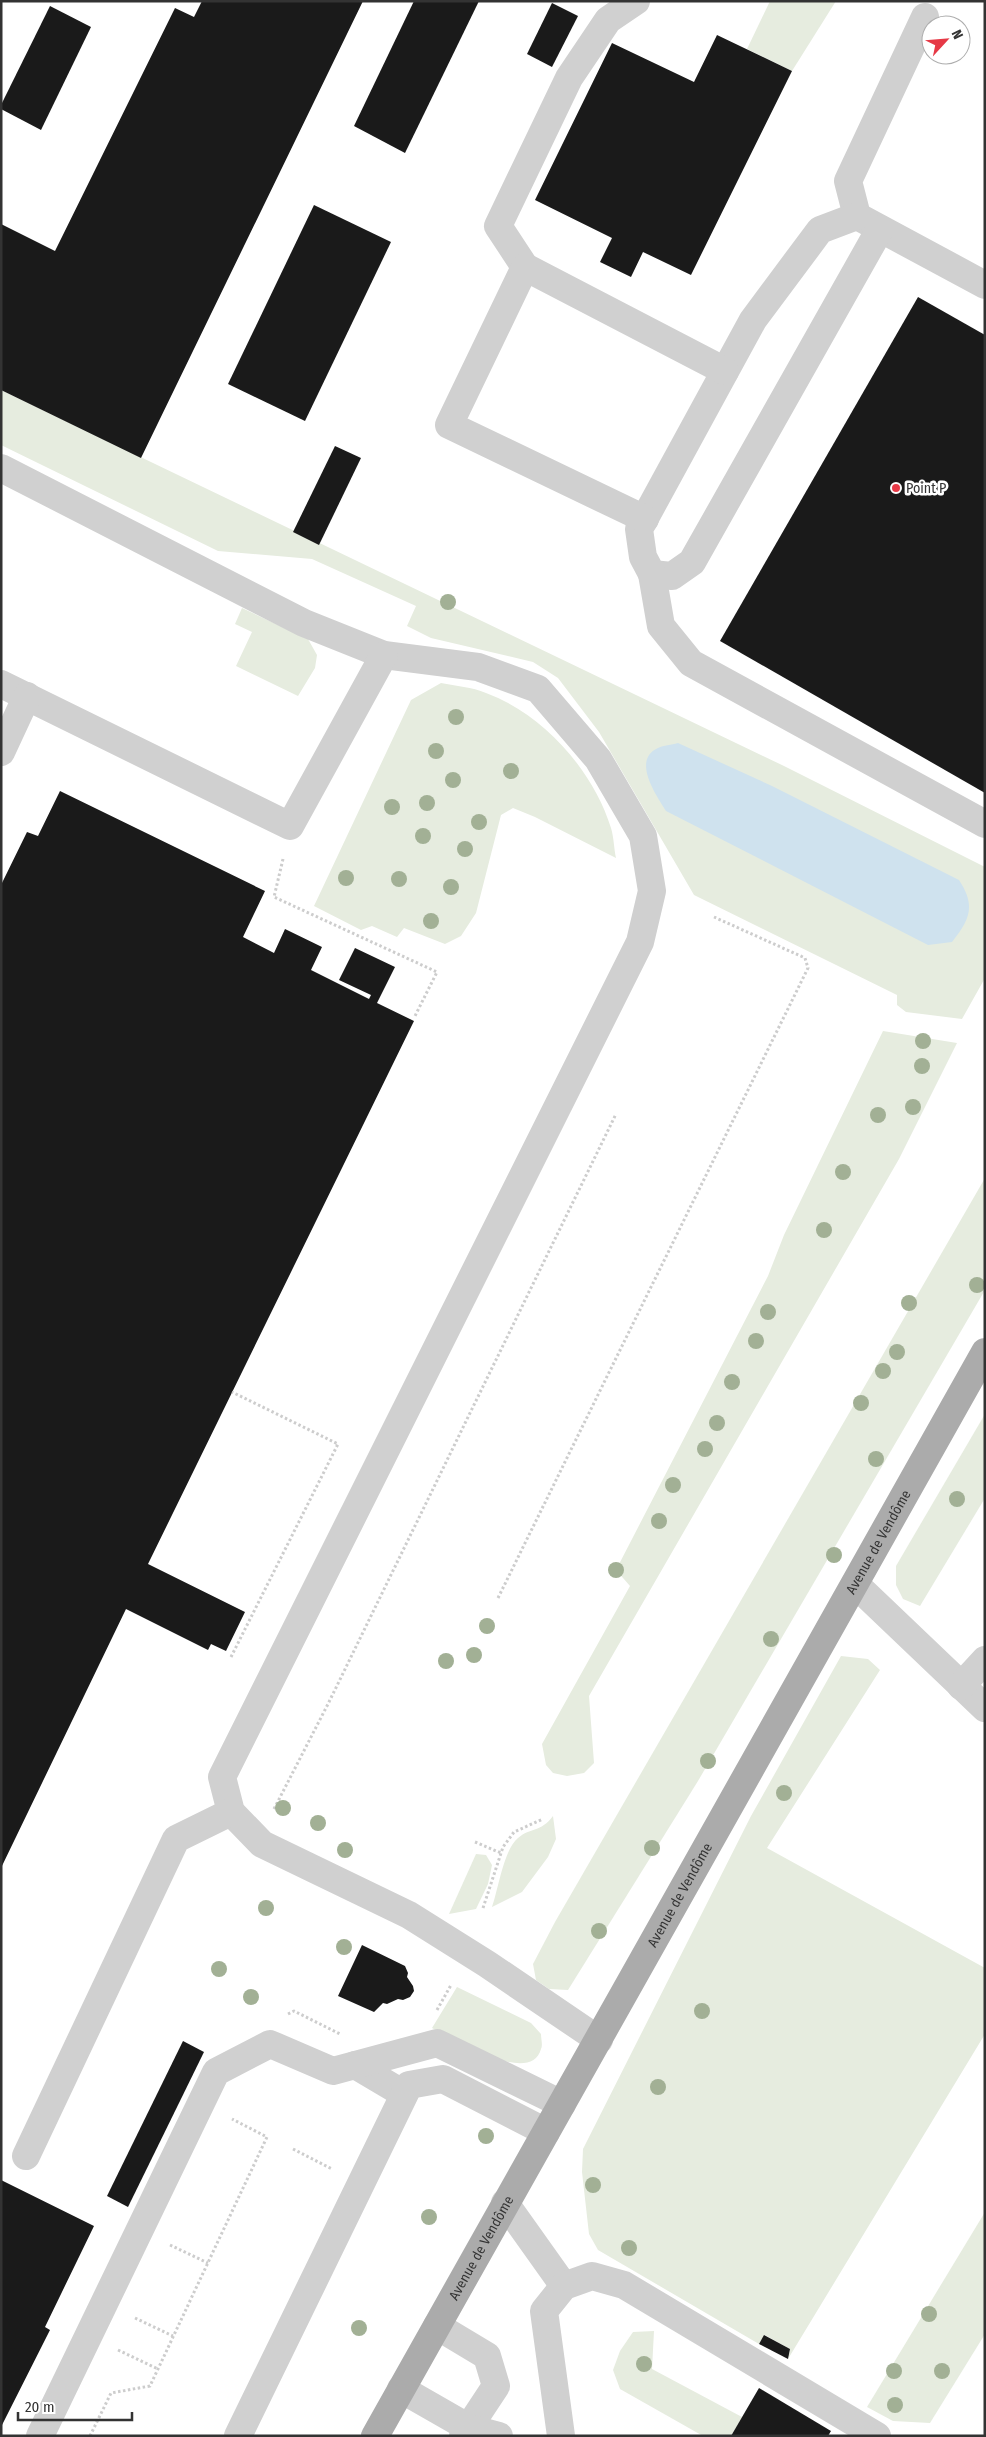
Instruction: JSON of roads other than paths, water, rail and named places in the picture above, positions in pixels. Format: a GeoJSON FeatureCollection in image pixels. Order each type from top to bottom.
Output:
{"type":"FeatureCollection","features":[{"type":"Feature","properties":{"kind":"main road","name":"Avenue de Vendôme"},"geometry":{"type":"LineString","coordinates":[[375,2436],[985,1352]]}},
{"type":"Feature","properties":{"kind":"lane"},"geometry":{"type":"LineString","coordinates":[[636,1],[608,20],[569,78],[498,226],[525,267],[725,371]]}},
{"type":"Feature","properties":{"kind":"lane"},"geometry":{"type":"LineString","coordinates":[[921,26],[848,181],[869,222],[985,285]]}},
{"type":"Feature","properties":{"kind":"lane"},"geometry":{"type":"LineString","coordinates":[[869,222],[820,230],[753,320],[639,529],[643,557],[652,574],[661,626],[692,663],[985,824]]}},
{"type":"Feature","properties":{"kind":"lane"},"geometry":{"type":"LineString","coordinates":[[652,574],[672,576],[692,562],[869,222]]}},
{"type":"Feature","properties":{"kind":"lane"},"geometry":{"type":"LineString","coordinates":[[525,267],[449,425],[644,519]]}},
{"type":"Feature","properties":{"kind":"lane"},"geometry":{"type":"LineString","coordinates":[[1,468],[304,623],[384,655],[478,667],[538,689],[598,759],[643,836],[652,891],[640,942],[222,1777],[231,1812],[262,1844],[410,1915],[487,1964],[599,2040]]}},
{"type":"Feature","properties":{"kind":"lane"},"geometry":{"type":"LineString","coordinates":[[1,684],[290,826],[384,655]]}},
{"type":"Feature","properties":{"kind":"lane"},"geometry":{"type":"LineString","coordinates":[[1,752],[28,696]]}},
{"type":"Feature","properties":{"kind":"lane"},"geometry":{"type":"LineString","coordinates":[[855,1584],[985,1708]]}},
{"type":"Feature","properties":{"kind":"lane"},"geometry":{"type":"LineString","coordinates":[[961,1686],[985,1660]]}},
{"type":"Feature","properties":{"kind":"lane"},"geometry":{"type":"LineString","coordinates":[[26,2156],[176,1839],[231,1812]]}},
{"type":"Feature","properties":{"kind":"lane"},"geometry":{"type":"LineString","coordinates":[[40,2436],[216,2072],[270,2044],[333,2071],[437,2043],[562,2104]]}},
{"type":"Feature","properties":{"kind":"lane"},"geometry":{"type":"LineString","coordinates":[[355,2066],[404,2094]]}},
{"type":"Feature","properties":{"kind":"lane"},"geometry":{"type":"LineString","coordinates":[[238,2436],[409,2085],[443,2080],[546,2132]]}},
{"type":"Feature","properties":{"kind":"lane"},"geometry":{"type":"LineString","coordinates":[[506,2203],[564,2286]]}},
{"type":"Feature","properties":{"kind":"lane"},"geometry":{"type":"LineString","coordinates":[[561,2436],[544,2311],[564,2286],[592,2276],[624,2285],[877,2436]]}},
{"type":"Feature","properties":{"kind":"lane"},"geometry":{"type":"LineString","coordinates":[[437,2326],[487,2356],[496,2386],[466,2432]]}},
{"type":"Feature","properties":{"kind":"lane"},"geometry":{"type":"LineString","coordinates":[[401,2389],[466,2432],[499,2436]]}},
{"type":"Feature","properties":{"kind":"water"},"geometry":{"type":"Polygon","coordinates":[[[678,743],[772,786],[959,880],[968,897],[969,912],[958,934],[952,942],[928,945],[666,811],[652,788],[646,769],[647,761],[650,754],[658,748],[678,743]]]}},
{"type":"Feature","properties":{"kind":"place","name":"Point P"},"geometry":{"type":"Point","coordinates":[896,488]}}]}
